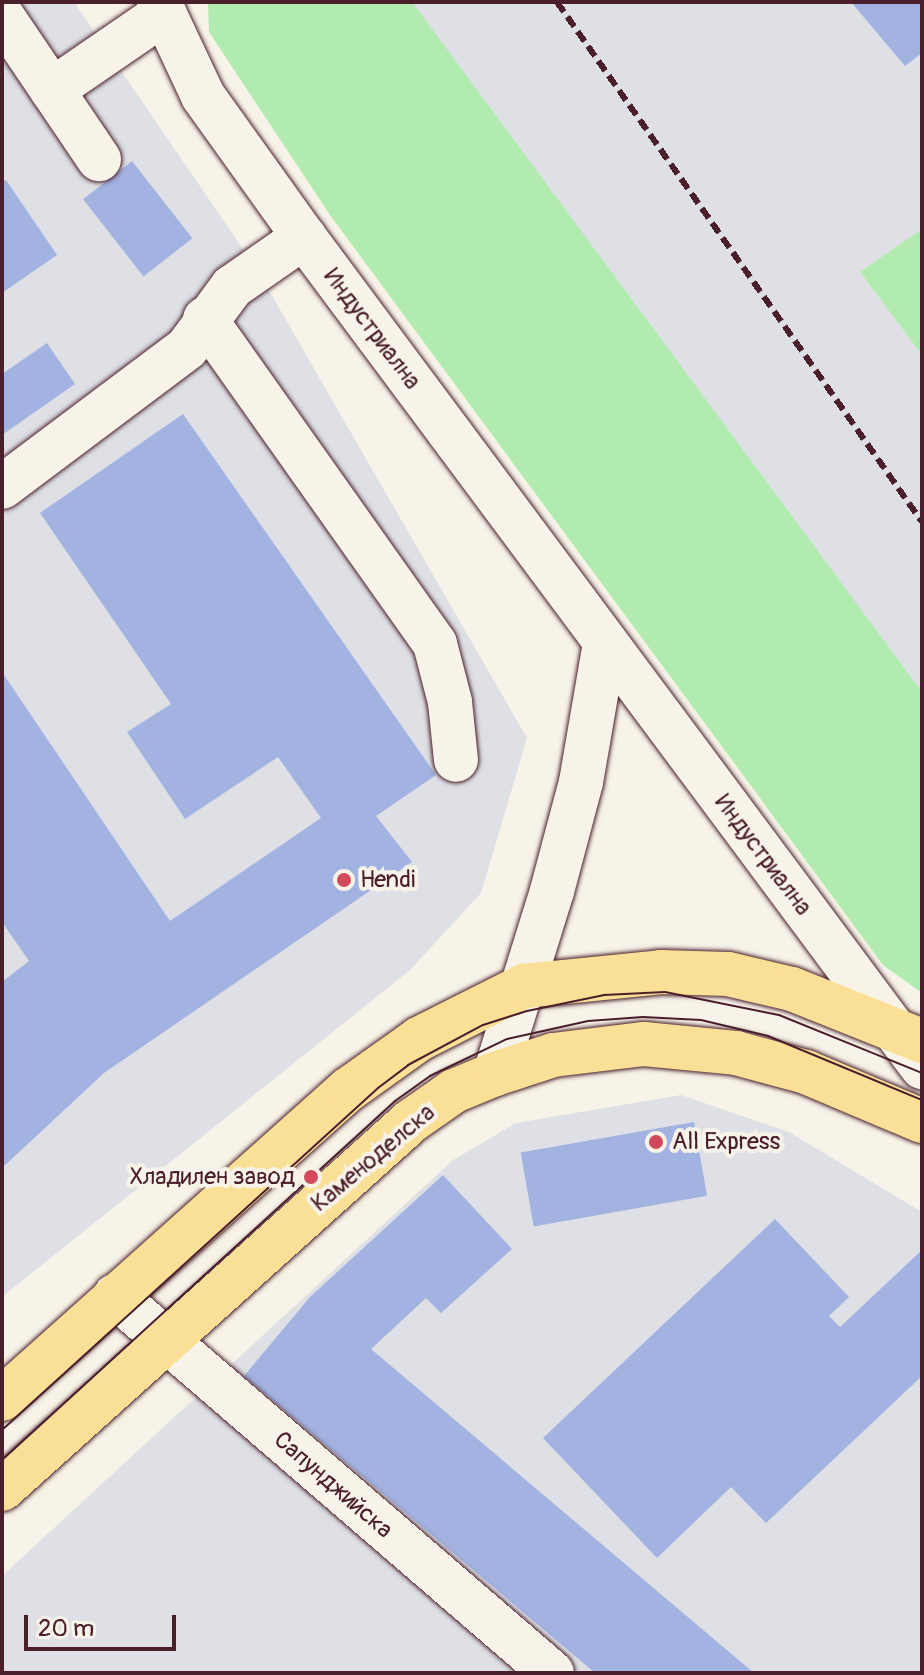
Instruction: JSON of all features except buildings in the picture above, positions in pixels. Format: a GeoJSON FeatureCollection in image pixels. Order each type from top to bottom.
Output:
{"type":"FeatureCollection","features":[{"type":"Feature","properties":{"kind":"main road"},"geometry":{"type":"LineString","coordinates":[[2,1399],[349,1089],[419,1039],[524,986],[661,972],[728,974],[792,989],[906,1034]]}},
{"type":"Feature","properties":{"kind":"main road","name":"Каменоделска"},"geometry":{"type":"LineString","coordinates":[[2,1489],[411,1121],[454,1091],[495,1074],[553,1055],[644,1044],[736,1053],[806,1072],[922,1121]]}},
{"type":"Feature","properties":{"kind":"street"},"geometry":{"type":"LineString","coordinates":[[44,78],[152,6]]}},
{"type":"Feature","properties":{"kind":"street","name":"Индустриална"},"geometry":{"type":"LineString","coordinates":[[152,6],[203,96],[304,237],[605,643],[906,1034],[922,1067]]}},
{"type":"Feature","properties":{"kind":"street"},"geometry":{"type":"LineString","coordinates":[[2,16],[99,159]]}},
{"type":"Feature","properties":{"kind":"street"},"geometry":{"type":"LineString","coordinates":[[2,487],[187,348],[205,319],[232,287],[304,237]]}},
{"type":"Feature","properties":{"kind":"street"},"geometry":{"type":"LineString","coordinates":[[205,319],[435,644],[450,702],[456,760]]}},
{"type":"Feature","properties":{"kind":"street"},"geometry":{"type":"LineString","coordinates":[[495,1074],[524,986],[581,782],[605,643]]}},
{"type":"Feature","properties":{"kind":"street","name":"Сапунджийска"},"geometry":{"type":"LineString","coordinates":[[115,1296],[552,1673]]}},
{"type":"Feature","properties":{"kind":"shaded area"},"geometry":{"type":"Polygon","coordinates":[[[2,2],[74,2],[256,268],[527,738],[481,893],[410,970],[2,1297],[2,2]]]}},
{"type":"Feature","properties":{"kind":"shaded area"},"geometry":{"type":"Polygon","coordinates":[[[411,2],[922,2],[922,229],[860,272],[922,355],[922,693],[411,2]]]}},
{"type":"Feature","properties":{"kind":"shaded area"},"geometry":{"type":"Polygon","coordinates":[[[681,1095],[789,1132],[922,1212],[922,1673],[2,1673],[2,1576],[453,1160],[516,1123],[681,1095]]]}},
{"type":"Feature","properties":{"kind":"green space"},"geometry":{"type":"Polygon","coordinates":[[[208,2],[412,2],[922,692],[922,993],[883,965],[330,215],[209,32],[208,2]]]}},
{"type":"Feature","properties":{"kind":"green space"},"geometry":{"type":"Polygon","coordinates":[[[922,229],[922,355],[860,272],[922,229]]]}},
{"type":"Feature","properties":{"kind":"tram line"},"geometry":{"type":"LineString","coordinates":[[2,1430],[378,1088],[408,1065],[483,1025],[527,1011],[604,995],[665,992],[779,1015],[922,1073]]}},
{"type":"Feature","properties":{"kind":"tram line"},"geometry":{"type":"LineString","coordinates":[[2,1460],[395,1101],[430,1076],[507,1039],[588,1021],[643,1017],[701,1020],[768,1036],[922,1100]]}},
{"type":"Feature","properties":{"kind":"railway"},"geometry":{"type":"LineString","coordinates":[[557,2],[922,522]]}},
{"type":"Feature","properties":{"kind":"place","name":"Hendi"},"geometry":{"type":"Point","coordinates":[344,880]}},
{"type":"Feature","properties":{"kind":"place","name":"All Express"},"geometry":{"type":"Point","coordinates":[656,1142]}},
{"type":"Feature","properties":{"kind":"place","name":"Хладилен завод"},"geometry":{"type":"Point","coordinates":[311,1177]}}]}
